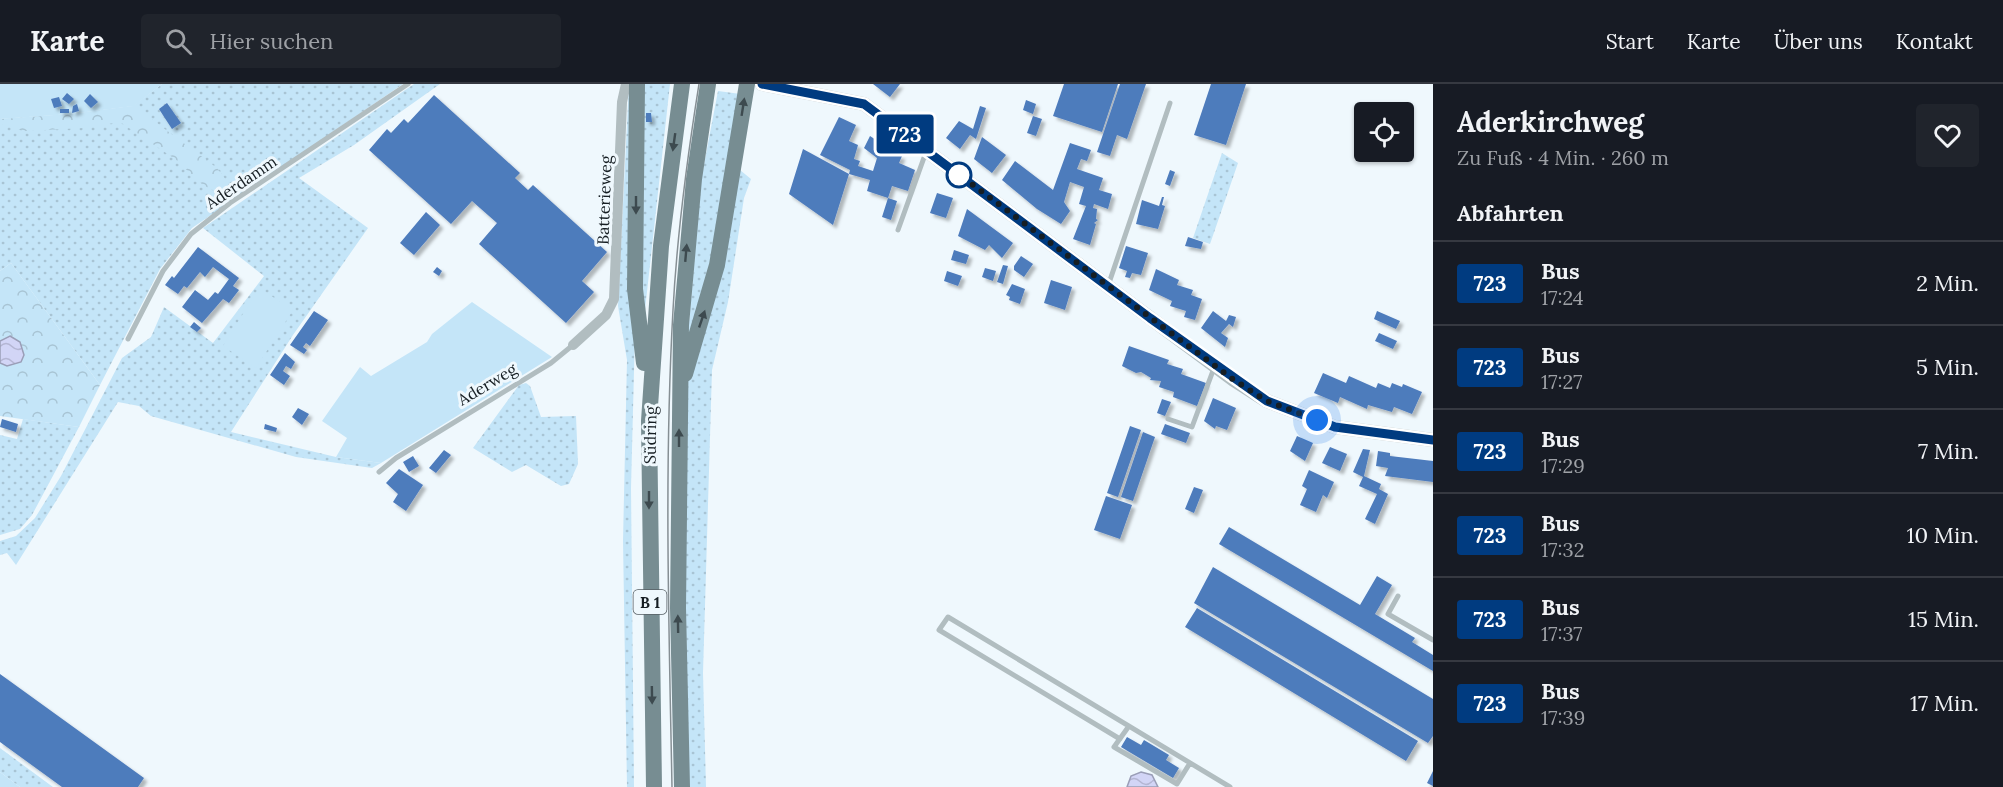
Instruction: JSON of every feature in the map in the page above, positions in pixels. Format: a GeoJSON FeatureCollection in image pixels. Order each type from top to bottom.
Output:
{"type":"FeatureCollection","features":[{"type":"Feature","properties":{"kind":"main road"},"geometry":{"type":"LineString","coordinates":[[637,84],[635,289],[650,421]]}},
{"type":"Feature","properties":{"kind":"main road","name":"Südring"},"geometry":{"type":"LineString","coordinates":[[654,787],[650,421],[661,246],[682,84]]}},
{"type":"Feature","properties":{"kind":"main road","name":"Südring"},"geometry":{"type":"LineString","coordinates":[[682,787],[678,608],[679,395],[686,249],[708,84]]}},
{"type":"Feature","properties":{"kind":"main road"},"geometry":{"type":"LineString","coordinates":[[679,395],[717,266],[747,84]]}},
{"type":"Feature","properties":{"kind":"street","name":"Batterieweg"},"geometry":{"type":"LineString","coordinates":[[606,315],[614,299],[616,287],[622,102],[626,84]]}},
{"type":"Feature","properties":{"kind":"street"},"geometry":{"type":"LineString","coordinates":[[762,84],[788,86],[864,104],[1215,366],[1267,401],[1335,427],[1433,440]]}},
{"type":"Feature","properties":{"kind":"street","name":"Aderweg"},"geometry":{"type":"LineString","coordinates":[[573,345],[606,315]]}},
{"type":"Feature","properties":{"kind":"lane","name":"Aderdamm"},"geometry":{"type":"LineString","coordinates":[[128,339],[163,271],[191,234],[230,203],[408,84]]}},
{"type":"Feature","properties":{"kind":"lane"},"geometry":{"type":"LineString","coordinates":[[1108,287],[1170,103]]}},
{"type":"Feature","properties":{"kind":"lane"},"geometry":{"type":"LineString","coordinates":[[898,230],[927,150]]}},
{"type":"Feature","properties":{"kind":"lane","name":"Aderweg"},"geometry":{"type":"LineString","coordinates":[[379,472],[396,458],[551,363],[573,345]]}},
{"type":"Feature","properties":{"kind":"lane"},"geometry":{"type":"LineString","coordinates":[[1168,419],[1192,428],[1215,366]]}},
{"type":"Feature","properties":{"kind":"lane"},"geometry":{"type":"LineString","coordinates":[[1398,596],[1388,614],[1433,640]]}},
{"type":"Feature","properties":{"kind":"lane"},"geometry":{"type":"LineString","coordinates":[[1120,739],[939,630],[948,616],[1230,787]]}},
{"type":"Feature","properties":{"kind":"lane"},"geometry":{"type":"LineString","coordinates":[[1129,726],[1114,747],[1177,784],[1190,763]]}},
{"type":"Feature","properties":{"kind":"green space"},"geometry":{"type":"Polygon","coordinates":[[[0,84],[162,84],[134,106],[71,114],[0,119],[0,84]]]}},
{"type":"Feature","properties":{"kind":"green space"},"geometry":{"type":"Polygon","coordinates":[[[162,84],[403,84],[192,228],[160,269],[100,385],[11,263],[0,271],[0,119],[71,114],[133,106],[162,84]]]}},
{"type":"Feature","properties":{"kind":"green space"},"geometry":{"type":"Polygon","coordinates":[[[414,84],[440,84],[354,145],[299,178],[368,228],[293,335],[231,432],[336,457],[381,463],[372,468],[296,457],[151,416],[139,406],[118,402],[16,565],[7,553],[0,555],[0,541],[16,536],[35,518],[61,476],[122,358],[151,337],[164,307],[213,343],[264,276],[203,228],[414,84]]]}},
{"type":"Feature","properties":{"kind":"green space"},"geometry":{"type":"Polygon","coordinates":[[[629,84],[635,332],[631,488],[634,787],[627,787],[623,541],[627,360],[618,306],[629,84]]]}},
{"type":"Feature","properties":{"kind":"green space"},"geometry":{"type":"Polygon","coordinates":[[[642,84],[670,84],[644,319],[641,240],[642,84]]]}},
{"type":"Feature","properties":{"kind":"green space"},"geometry":{"type":"Polygon","coordinates":[[[718,91],[748,95],[740,170],[751,179],[744,198],[728,302],[712,370],[703,673],[706,787],[688,787],[683,395],[701,180],[718,91]]]}},
{"type":"Feature","properties":{"kind":"green space"},"geometry":{"type":"Polygon","coordinates":[[[134,106],[217,168],[238,196],[228,198],[203,185],[175,159],[120,122],[84,128],[25,131],[0,124],[0,119],[71,114],[134,106]]]}},
{"type":"Feature","properties":{"kind":"green space"},"geometry":{"type":"Polygon","coordinates":[[[1222,153],[1238,163],[1210,244],[1193,238],[1222,153]]]}},
{"type":"Feature","properties":{"kind":"green space"},"geometry":{"type":"Polygon","coordinates":[[[11,263],[100,385],[79,427],[0,416],[0,271],[11,263]]]}},
{"type":"Feature","properties":{"kind":"green space"},"geometry":{"type":"Polygon","coordinates":[[[259,288],[293,310],[256,368],[223,346],[259,288]]]}},
{"type":"Feature","properties":{"kind":"green space"},"geometry":{"type":"Polygon","coordinates":[[[472,302],[552,357],[381,463],[336,457],[347,438],[322,421],[360,367],[371,376],[427,342],[432,334],[472,302]]]}},
{"type":"Feature","properties":{"kind":"green space"},"geometry":{"type":"Polygon","coordinates":[[[526,383],[530,386],[541,417],[576,416],[578,464],[569,484],[561,486],[526,465],[512,472],[473,448],[519,385],[526,383]]]}},
{"type":"Feature","properties":{"kind":"green space"},"geometry":{"type":"Polygon","coordinates":[[[23,419],[79,427],[32,515],[20,529],[0,535],[0,435],[17,439],[23,419]]]}},
{"type":"Feature","properties":{"kind":"green space"},"geometry":{"type":"Polygon","coordinates":[[[0,748],[53,787],[20,787],[0,772],[0,748]]]}},
{"type":"Feature","properties":{"kind":"green space"},"geometry":{"type":"Polygon","coordinates":[[[0,772],[20,787],[0,787],[0,772]]]}},
{"type":"Feature","properties":{"kind":"water"},"geometry":{"type":"Polygon","coordinates":[[[10,336],[20,342],[24,355],[21,362],[7,366],[0,363],[0,341],[10,336]]]}},
{"type":"Feature","properties":{"kind":"water"},"geometry":{"type":"Polygon","coordinates":[[[1141,772],[1152,775],[1158,787],[1127,787],[1131,776],[1141,772]]]}},
{"type":"Feature","properties":{"kind":"building"},"geometry":{"type":"Polygon","coordinates":[[[873,84],[900,84],[890,97],[873,84]]]}},
{"type":"Feature","properties":{"kind":"building"},"geometry":{"type":"Polygon","coordinates":[[[1064,84],[1118,84],[1102,132],[1053,116],[1064,84]]]}},
{"type":"Feature","properties":{"kind":"building"},"geometry":{"type":"Polygon","coordinates":[[[1120,84],[1146,84],[1127,139],[1117,135],[1110,156],[1097,152],[1120,84]]]}},
{"type":"Feature","properties":{"kind":"building"},"geometry":{"type":"Polygon","coordinates":[[[1211,84],[1246,84],[1226,145],[1194,135],[1211,84]]]}},
{"type":"Feature","properties":{"kind":"building"},"geometry":{"type":"Polygon","coordinates":[[[67,93],[74,99],[69,104],[62,99],[67,93]]]}},
{"type":"Feature","properties":{"kind":"building"},"geometry":{"type":"Polygon","coordinates":[[[90,94],[98,102],[91,108],[84,101],[90,94]]]}},
{"type":"Feature","properties":{"kind":"building"},"geometry":{"type":"Polygon","coordinates":[[[434,95],[520,173],[515,178],[528,190],[533,185],[607,252],[582,281],[594,292],[566,323],[479,244],[497,223],[472,201],[451,224],[369,150],[387,129],[391,133],[404,119],[408,123],[434,95]]]}},
{"type":"Feature","properties":{"kind":"building"},"geometry":{"type":"Polygon","coordinates":[[[59,97],[62,106],[54,108],[51,99],[59,97]]]}},
{"type":"Feature","properties":{"kind":"building"},"geometry":{"type":"Polygon","coordinates":[[[1026,100],[1036,104],[1033,114],[1023,110],[1026,100]]]}},
{"type":"Feature","properties":{"kind":"building"},"geometry":{"type":"Polygon","coordinates":[[[167,103],[181,123],[172,129],[159,109],[167,103]]]}},
{"type":"Feature","properties":{"kind":"building"},"geometry":{"type":"Polygon","coordinates":[[[77,104],[79,111],[72,113],[73,106],[77,104]]]}},
{"type":"Feature","properties":{"kind":"building"},"geometry":{"type":"Polygon","coordinates":[[[980,106],[986,108],[976,139],[970,135],[960,149],[946,138],[959,121],[973,129],[980,106]]]}},
{"type":"Feature","properties":{"kind":"building"},"geometry":{"type":"Polygon","coordinates":[[[60,109],[69,109],[69,113],[60,113],[60,109]]]}},
{"type":"Feature","properties":{"kind":"building"},"geometry":{"type":"Polygon","coordinates":[[[646,113],[651,113],[652,122],[646,122],[646,113]]]}},
{"type":"Feature","properties":{"kind":"building"},"geometry":{"type":"Polygon","coordinates":[[[1033,116],[1042,119],[1036,136],[1027,133],[1033,116]]]}},
{"type":"Feature","properties":{"kind":"building"},"geometry":{"type":"Polygon","coordinates":[[[839,117],[856,125],[849,141],[858,145],[854,159],[860,161],[858,166],[873,171],[877,158],[864,148],[870,136],[882,144],[880,150],[902,156],[899,163],[915,170],[908,191],[892,186],[888,198],[867,191],[870,180],[849,174],[850,170],[820,155],[839,117]]]}},
{"type":"Feature","properties":{"kind":"building"},"geometry":{"type":"Polygon","coordinates":[[[982,137],[1006,155],[992,173],[974,159],[982,137]]]}},
{"type":"Feature","properties":{"kind":"building"},"geometry":{"type":"Polygon","coordinates":[[[1070,143],[1091,150],[1087,161],[1081,159],[1077,169],[1103,178],[1099,190],[1112,194],[1108,209],[1094,204],[1093,208],[1097,209],[1096,219],[1098,220],[1094,223],[1096,224],[1090,245],[1073,239],[1086,206],[1079,204],[1084,187],[1070,182],[1064,202],[1070,211],[1061,224],[1037,209],[1002,180],[1015,161],[1053,190],[1070,143]]]}},
{"type":"Feature","properties":{"kind":"building"},"geometry":{"type":"Polygon","coordinates":[[[803,149],[849,174],[833,225],[789,194],[803,149]]]}},
{"type":"Feature","properties":{"kind":"building"},"geometry":{"type":"Polygon","coordinates":[[[1170,170],[1175,172],[1170,186],[1165,184],[1170,170]]]}},
{"type":"Feature","properties":{"kind":"building"},"geometry":{"type":"Polygon","coordinates":[[[937,193],[953,198],[946,218],[930,213],[937,193]]]}},
{"type":"Feature","properties":{"kind":"building"},"geometry":{"type":"Polygon","coordinates":[[[1164,197],[1162,205],[1165,206],[1158,229],[1136,224],[1142,200],[1159,206],[1164,197]]]}},
{"type":"Feature","properties":{"kind":"building"},"geometry":{"type":"Polygon","coordinates":[[[888,198],[897,201],[891,220],[882,217],[888,198]]]}},
{"type":"Feature","properties":{"kind":"building"},"geometry":{"type":"Polygon","coordinates":[[[967,209],[1013,243],[1002,258],[989,245],[985,250],[958,236],[967,209]]]}},
{"type":"Feature","properties":{"kind":"building"},"geometry":{"type":"Polygon","coordinates":[[[426,212],[440,225],[414,255],[400,243],[426,212]]]}},
{"type":"Feature","properties":{"kind":"building"},"geometry":{"type":"Polygon","coordinates":[[[1188,237],[1203,242],[1201,249],[1185,246],[1188,237]]]}},
{"type":"Feature","properties":{"kind":"building"},"geometry":{"type":"Polygon","coordinates":[[[1126,246],[1148,253],[1141,275],[1132,273],[1130,278],[1125,277],[1127,271],[1119,268],[1126,246]]]}},
{"type":"Feature","properties":{"kind":"building"},"geometry":{"type":"Polygon","coordinates":[[[198,247],[239,278],[233,286],[239,290],[229,303],[223,299],[202,323],[182,307],[195,290],[208,300],[215,292],[218,294],[229,279],[213,267],[205,277],[200,272],[187,288],[184,286],[178,294],[165,285],[172,276],[174,278],[198,247]]]}},
{"type":"Feature","properties":{"kind":"building"},"geometry":{"type":"Polygon","coordinates":[[[954,250],[969,255],[966,264],[951,260],[954,250]]]}},
{"type":"Feature","properties":{"kind":"building"},"geometry":{"type":"Polygon","coordinates":[[[1021,256],[1033,264],[1024,277],[1014,270],[1021,256]]]}},
{"type":"Feature","properties":{"kind":"building"},"geometry":{"type":"Polygon","coordinates":[[[1003,265],[1008,266],[1003,284],[997,282],[1003,265]]]}},
{"type":"Feature","properties":{"kind":"building"},"geometry":{"type":"Polygon","coordinates":[[[437,267],[442,271],[439,276],[433,272],[437,267]]]}},
{"type":"Feature","properties":{"kind":"building"},"geometry":{"type":"Polygon","coordinates":[[[985,268],[996,271],[993,281],[982,277],[985,268]]]}},
{"type":"Feature","properties":{"kind":"building"},"geometry":{"type":"Polygon","coordinates":[[[1156,269],[1179,280],[1177,285],[1193,290],[1191,295],[1202,299],[1195,320],[1184,317],[1186,311],[1170,306],[1172,301],[1149,290],[1156,269]]]}},
{"type":"Feature","properties":{"kind":"building"},"geometry":{"type":"Polygon","coordinates":[[[947,271],[962,276],[958,286],[944,281],[947,271]]]}},
{"type":"Feature","properties":{"kind":"building"},"geometry":{"type":"Polygon","coordinates":[[[1051,280],[1072,287],[1065,310],[1044,303],[1051,280]]]}},
{"type":"Feature","properties":{"kind":"building"},"geometry":{"type":"Polygon","coordinates":[[[1012,284],[1025,289],[1020,304],[1009,300],[1010,297],[1006,295],[1012,284]]]}},
{"type":"Feature","properties":{"kind":"building"},"geometry":{"type":"Polygon","coordinates":[[[314,311],[328,320],[310,346],[306,343],[303,347],[307,350],[304,354],[290,345],[314,311]]]}},
{"type":"Feature","properties":{"kind":"building"},"geometry":{"type":"Polygon","coordinates":[[[1213,311],[1226,321],[1229,315],[1236,317],[1233,327],[1229,324],[1221,333],[1228,338],[1225,347],[1201,328],[1213,311]]]}},
{"type":"Feature","properties":{"kind":"building"},"geometry":{"type":"Polygon","coordinates":[[[1377,311],[1400,321],[1396,329],[1374,319],[1377,311]]]}},
{"type":"Feature","properties":{"kind":"building"},"geometry":{"type":"Polygon","coordinates":[[[194,322],[201,328],[197,332],[190,327],[194,322]]]}},
{"type":"Feature","properties":{"kind":"building"},"geometry":{"type":"Polygon","coordinates":[[[1379,333],[1397,341],[1393,349],[1375,341],[1379,333]]]}},
{"type":"Feature","properties":{"kind":"building"},"geometry":{"type":"Polygon","coordinates":[[[1129,346],[1169,360],[1167,364],[1183,369],[1181,374],[1206,383],[1197,406],[1173,397],[1174,392],[1159,387],[1161,381],[1150,380],[1151,378],[1141,372],[1136,373],[1122,366],[1129,346]]]}},
{"type":"Feature","properties":{"kind":"building"},"geometry":{"type":"Polygon","coordinates":[[[285,353],[295,362],[291,369],[286,366],[283,371],[290,376],[284,385],[270,375],[285,353]]]}},
{"type":"Feature","properties":{"kind":"building"},"geometry":{"type":"Polygon","coordinates":[[[1323,373],[1346,383],[1349,376],[1376,388],[1378,383],[1390,388],[1392,383],[1402,387],[1403,384],[1422,392],[1412,414],[1394,407],[1392,412],[1368,405],[1367,409],[1340,397],[1338,403],[1314,393],[1323,373]]]}},
{"type":"Feature","properties":{"kind":"building"},"geometry":{"type":"Polygon","coordinates":[[[1213,398],[1236,408],[1227,430],[1216,426],[1215,429],[1204,421],[1213,398]]]}},
{"type":"Feature","properties":{"kind":"building"},"geometry":{"type":"Polygon","coordinates":[[[1162,399],[1171,402],[1165,416],[1157,413],[1162,399]]]}},
{"type":"Feature","properties":{"kind":"building"},"geometry":{"type":"Polygon","coordinates":[[[298,408],[309,414],[302,425],[292,417],[298,408]]]}},
{"type":"Feature","properties":{"kind":"building"},"geometry":{"type":"Polygon","coordinates":[[[2,419],[18,424],[16,432],[0,427],[2,419]]]}},
{"type":"Feature","properties":{"kind":"building"},"geometry":{"type":"Polygon","coordinates":[[[265,424],[277,428],[276,432],[264,429],[265,424]]]}},
{"type":"Feature","properties":{"kind":"building"},"geometry":{"type":"Polygon","coordinates":[[[1165,424],[1190,433],[1186,443],[1161,434],[1165,424]]]}},
{"type":"Feature","properties":{"kind":"building"},"geometry":{"type":"Polygon","coordinates":[[[1130,426],[1141,430],[1118,497],[1107,493],[1130,426]]]}},
{"type":"Feature","properties":{"kind":"building"},"geometry":{"type":"Polygon","coordinates":[[[1143,432],[1155,437],[1133,501],[1121,497],[1143,432]]]}},
{"type":"Feature","properties":{"kind":"building"},"geometry":{"type":"Polygon","coordinates":[[[1297,436],[1313,443],[1305,461],[1290,451],[1297,436]]]}},
{"type":"Feature","properties":{"kind":"building"},"geometry":{"type":"Polygon","coordinates":[[[1330,447],[1347,454],[1340,471],[1322,463],[1330,447]]]}},
{"type":"Feature","properties":{"kind":"building"},"geometry":{"type":"Polygon","coordinates":[[[1363,449],[1370,450],[1364,476],[1381,484],[1379,489],[1388,494],[1375,524],[1365,519],[1377,494],[1359,486],[1363,477],[1353,472],[1363,449]]]}},
{"type":"Feature","properties":{"kind":"building"},"geometry":{"type":"Polygon","coordinates":[[[444,450],[451,455],[436,473],[429,468],[444,450]]]}},
{"type":"Feature","properties":{"kind":"building"},"geometry":{"type":"Polygon","coordinates":[[[1378,451],[1390,453],[1390,456],[1433,461],[1433,482],[1385,476],[1388,468],[1376,466],[1378,451]]]}},
{"type":"Feature","properties":{"kind":"building"},"geometry":{"type":"Polygon","coordinates":[[[413,456],[419,466],[409,472],[403,462],[413,456]]]}},
{"type":"Feature","properties":{"kind":"building"},"geometry":{"type":"Polygon","coordinates":[[[399,469],[423,485],[406,511],[393,502],[398,494],[386,483],[399,469]]]}},
{"type":"Feature","properties":{"kind":"building"},"geometry":{"type":"Polygon","coordinates":[[[1309,470],[1334,482],[1327,498],[1323,495],[1316,512],[1300,505],[1307,489],[1302,486],[1309,470]]]}},
{"type":"Feature","properties":{"kind":"building"},"geometry":{"type":"Polygon","coordinates":[[[1194,487],[1203,490],[1194,513],[1185,509],[1194,487]]]}},
{"type":"Feature","properties":{"kind":"building"},"geometry":{"type":"Polygon","coordinates":[[[1106,496],[1132,505],[1120,539],[1094,530],[1106,496]]]}},
{"type":"Feature","properties":{"kind":"building"},"geometry":{"type":"Polygon","coordinates":[[[1229,527],[1360,605],[1377,576],[1392,585],[1375,614],[1415,638],[1412,642],[1433,655],[1433,671],[1219,544],[1229,527]]]}},
{"type":"Feature","properties":{"kind":"building"},"geometry":{"type":"Polygon","coordinates":[[[1213,567],[1433,699],[1433,736],[1428,743],[1194,603],[1213,567]]]}},
{"type":"Feature","properties":{"kind":"building"},"geometry":{"type":"Polygon","coordinates":[[[1197,608],[1418,741],[1406,761],[1185,627],[1197,608]]]}},
{"type":"Feature","properties":{"kind":"building"},"geometry":{"type":"Polygon","coordinates":[[[0,674],[144,778],[138,787],[62,787],[0,742],[0,674]]]}},
{"type":"Feature","properties":{"kind":"building"},"geometry":{"type":"Polygon","coordinates":[[[1127,737],[1141,745],[1144,740],[1169,755],[1166,760],[1179,768],[1173,778],[1121,747],[1127,737]]]}},
{"type":"Feature","properties":{"kind":"building"},"geometry":{"type":"Polygon","coordinates":[[[1433,771],[1433,786],[1427,783],[1433,771]]]}},
{"type":"Feature","properties":{"kind":"tram line"},"geometry":{"type":"LineString","coordinates":[[672,787],[668,548],[670,370],[680,225],[699,84]]}},
{"type":"Feature","properties":{"kind":"bus line","name":"723"},"geometry":{"type":"LineString","coordinates":[[762,84],[851,100],[872,109],[1150,318],[1234,380],[1267,401],[1335,427],[1433,440]]}},
{"type":"Feature","properties":{"kind":"route"},"geometry":{"type":"LineString","coordinates":[[959,175],[953,170],[1234,380],[1267,401],[1317,420]]}}]}
